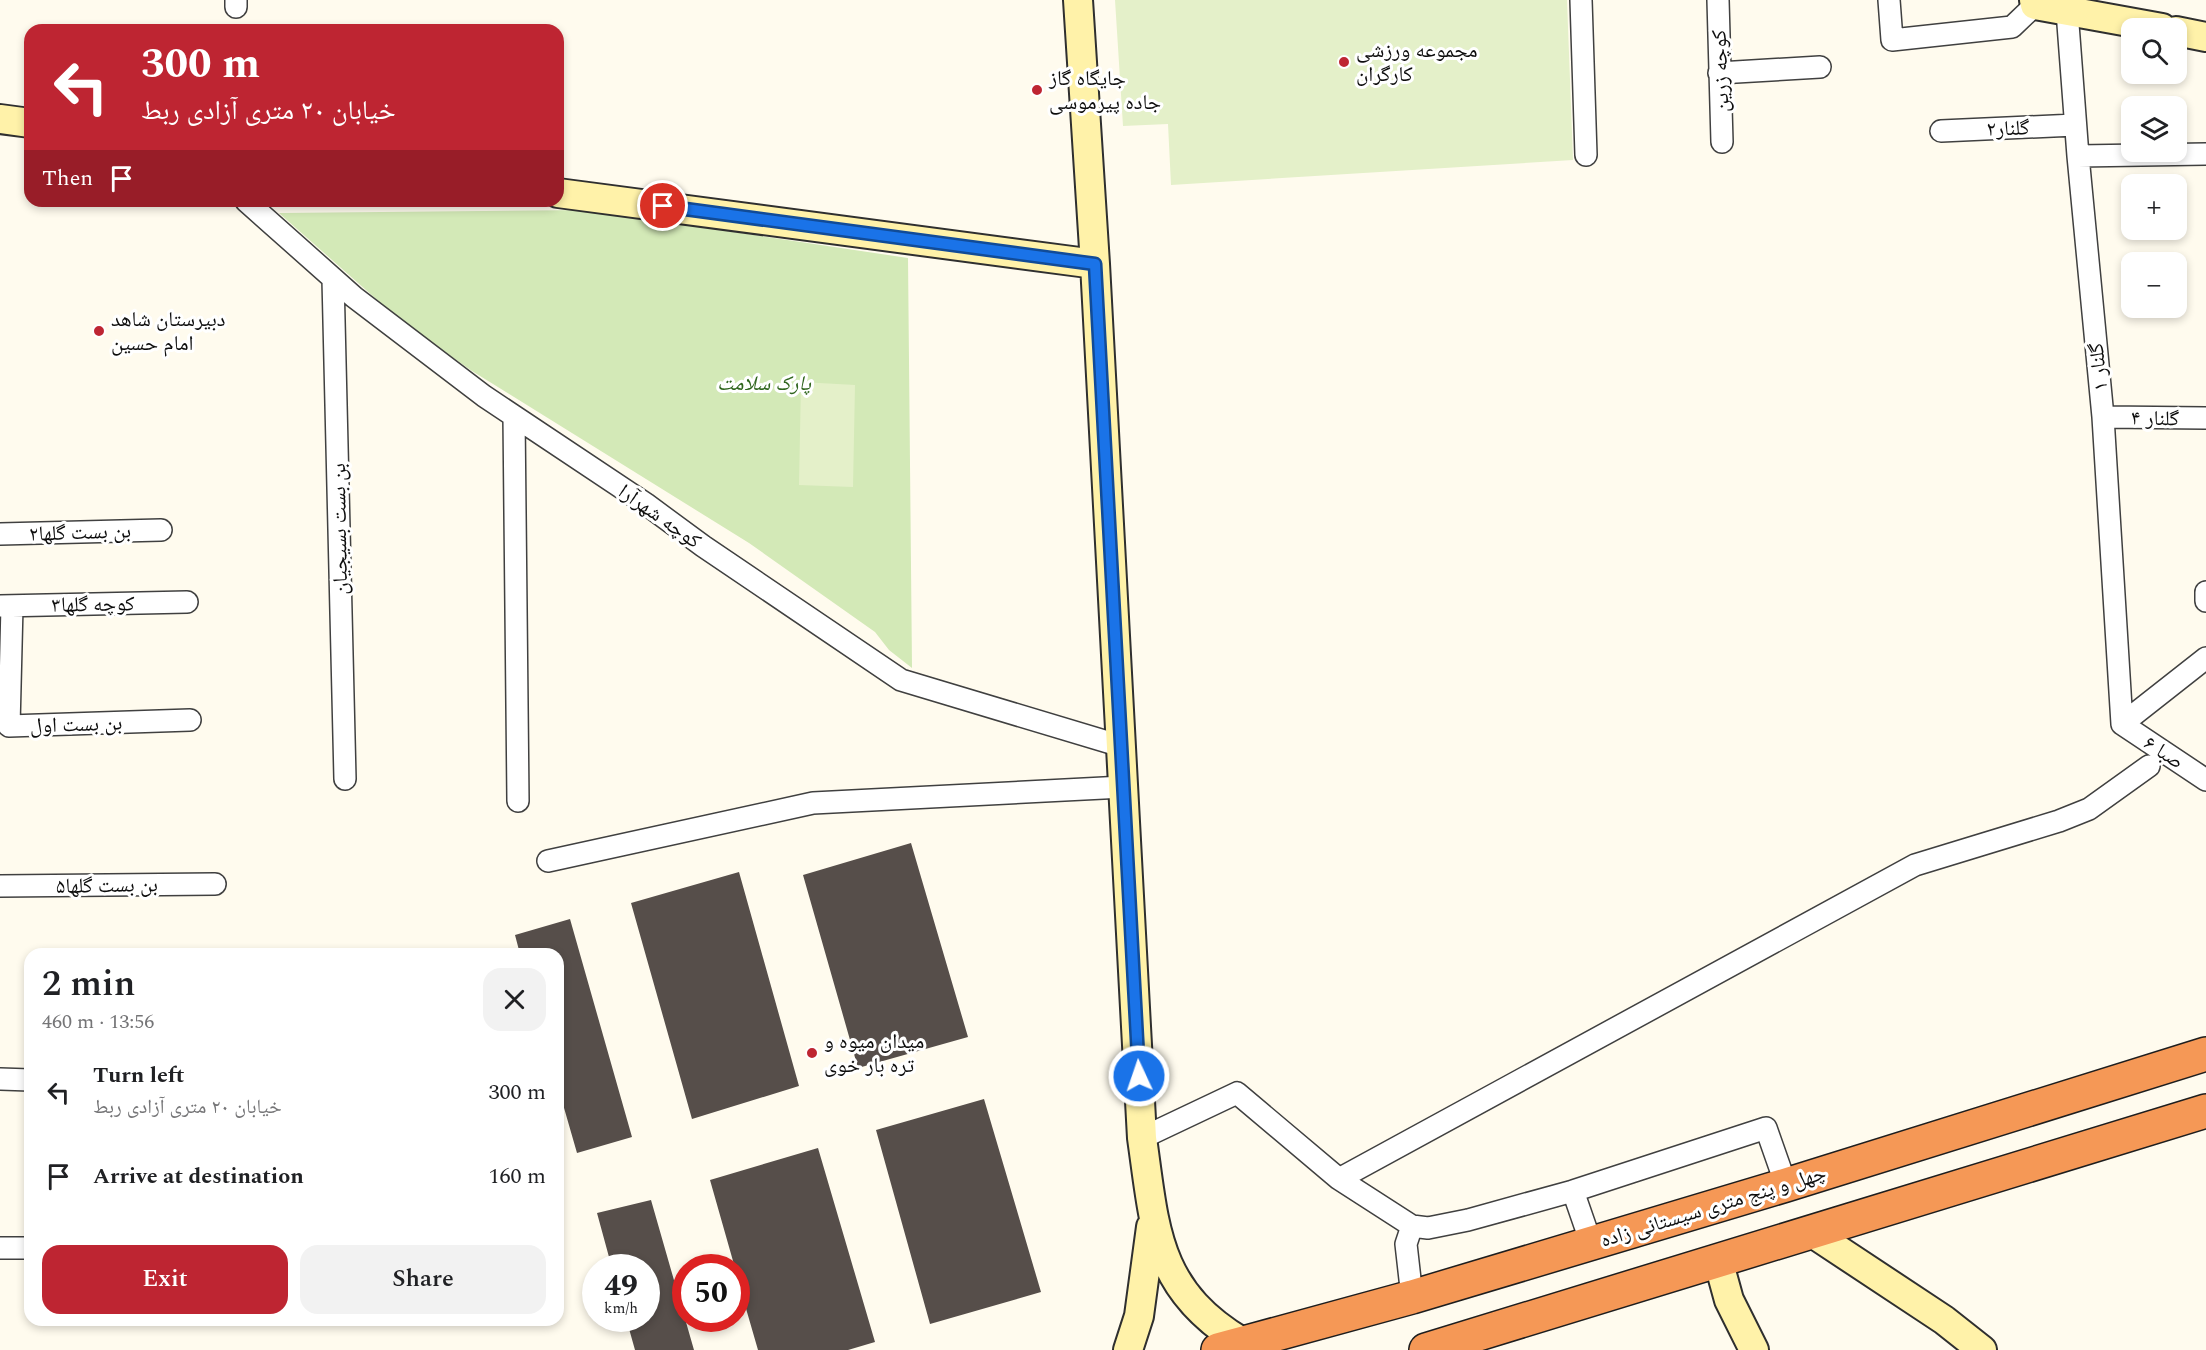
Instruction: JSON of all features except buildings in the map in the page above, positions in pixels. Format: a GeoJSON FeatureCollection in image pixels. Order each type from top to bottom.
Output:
{"type":"FeatureCollection","features":[{"type":"Feature","properties":{"kind":"highway","name":"چهل و پنج متری سیستانی زاده"},"geometry":{"type":"LineString","coordinates":[[1248,1345],[1786,1185],[2206,1054]]}},
{"type":"Feature","properties":{"kind":"highway"},"geometry":{"type":"LineString","coordinates":[[1426,1350],[2206,1111]]}},
{"type":"Feature","properties":{"kind":"main road"},"geometry":{"type":"LineString","coordinates":[[1078,0],[1095,264],[1142,1138],[1158,1238],[1168,1267],[1186,1295],[1207,1318],[1248,1345]]}},
{"type":"Feature","properties":{"kind":"main road"},"geometry":{"type":"LineString","coordinates":[[2035,2],[2067,11],[2121,21]]}},
{"type":"Feature","properties":{"kind":"main road"},"geometry":{"type":"LineString","coordinates":[[2187,33],[2206,37]]}},
{"type":"Feature","properties":{"kind":"main road"},"geometry":{"type":"LineString","coordinates":[[0,119],[24,122]]}},
{"type":"Feature","properties":{"kind":"main road"},"geometry":{"type":"LineString","coordinates":[[564,194],[1095,264]]}},
{"type":"Feature","properties":{"kind":"main road"},"geometry":{"type":"LineString","coordinates":[[1128,1350],[1139,1316],[1153,1213]]}},
{"type":"Feature","properties":{"kind":"main road"},"geometry":{"type":"LineString","coordinates":[[1810,1232],[1944,1320],[1982,1350]]}},
{"type":"Feature","properties":{"kind":"main road"},"geometry":{"type":"LineString","coordinates":[[1718,1260],[1729,1300],[1754,1350]]}},
{"type":"Feature","properties":{"kind":"street"},"geometry":{"type":"LineString","coordinates":[[1581,0],[1586,154]]}},
{"type":"Feature","properties":{"kind":"street","name":"کوچه زرین"},"geometry":{"type":"LineString","coordinates":[[1718,0],[1722,142]]}},
{"type":"Feature","properties":{"kind":"street"},"geometry":{"type":"LineString","coordinates":[[1889,0],[1892,40],[2012,27],[2035,2]]}},
{"type":"Feature","properties":{"kind":"street","name":"۱ گلنار"},"geometry":{"type":"LineString","coordinates":[[2067,11],[2075,125],[2103,417],[2122,724]]}},
{"type":"Feature","properties":{"kind":"street"},"geometry":{"type":"LineString","coordinates":[[1719,74],[1820,68]]}},
{"type":"Feature","properties":{"kind":"street","name":"گلنار۲"},"geometry":{"type":"LineString","coordinates":[[1941,130],[2075,125]]}},
{"type":"Feature","properties":{"kind":"street"},"geometry":{"type":"LineString","coordinates":[[2078,156],[2206,154]]}},
{"type":"Feature","properties":{"kind":"street","name":"کوچه شهرآرا"},"geometry":{"type":"LineString","coordinates":[[253,207],[333,279],[484,396],[646,504],[703,546],[901,680],[1121,746]]}},
{"type":"Feature","properties":{"kind":"street","name":"بن بست بسیجیان"},"geometry":{"type":"LineString","coordinates":[[333,279],[345,779]]}},
{"type":"Feature","properties":{"kind":"street"},"geometry":{"type":"LineString","coordinates":[[514,416],[518,801]]}},
{"type":"Feature","properties":{"kind":"street","name":"گلنار ۴"},"geometry":{"type":"LineString","coordinates":[[2103,417],[2206,418]]}},
{"type":"Feature","properties":{"kind":"street","name":"بن بست گلها۲"},"geometry":{"type":"LineString","coordinates":[[0,534],[161,530]]}},
{"type":"Feature","properties":{"kind":"street"},"geometry":{"type":"LineString","coordinates":[[2206,592],[2206,601]]}},
{"type":"Feature","properties":{"kind":"street","name":"کوچه گلها۳"},"geometry":{"type":"LineString","coordinates":[[6,606],[187,602]]}},
{"type":"Feature","properties":{"kind":"street","name":"بن بست اول"},"geometry":{"type":"LineString","coordinates":[[6,606],[9,726],[190,720]]}},
{"type":"Feature","properties":{"kind":"street"},"geometry":{"type":"LineString","coordinates":[[2122,724],[2206,658]]}},
{"type":"Feature","properties":{"kind":"street","name":"صبا ۶"},"geometry":{"type":"LineString","coordinates":[[2122,724],[2206,780]]}},
{"type":"Feature","properties":{"kind":"street"},"geometry":{"type":"LineString","coordinates":[[1339,1179],[1915,865],[2059,821],[2089,809],[2149,766]]}},
{"type":"Feature","properties":{"kind":"street"},"geometry":{"type":"LineString","coordinates":[[548,861],[813,803],[1123,787]]}},
{"type":"Feature","properties":{"kind":"street","name":"بن بست گلها۵"},"geometry":{"type":"LineString","coordinates":[[0,886],[215,884]]}},
{"type":"Feature","properties":{"kind":"street"},"geometry":{"type":"LineString","coordinates":[[0,1079],[24,1080]]}},
{"type":"Feature","properties":{"kind":"street"},"geometry":{"type":"LineString","coordinates":[[1142,1138],[1237,1093],[1339,1179],[1412,1226],[1428,1228],[1468,1220],[1573,1191],[1766,1128],[1786,1185]]}},
{"type":"Feature","properties":{"kind":"street"},"geometry":{"type":"LineString","coordinates":[[1573,1191],[1591,1243]]}},
{"type":"Feature","properties":{"kind":"street"},"geometry":{"type":"LineString","coordinates":[[1412,1226],[1407,1244],[1412,1297]]}},
{"type":"Feature","properties":{"kind":"street"},"geometry":{"type":"LineString","coordinates":[[0,1248],[24,1248]]}},
{"type":"Feature","properties":{"kind":"green space","name":"مجموعه ورزشی کارگران"},"geometry":{"type":"Polygon","coordinates":[[[1115,0],[1567,0],[1573,160],[1171,185],[1168,124],[1123,126],[1115,0]]]}},
{"type":"Feature","properties":{"kind":"green space","name":"پارک سلامت"},"geometry":{"type":"Polygon","coordinates":[[[587,210],[908,258],[912,668],[889,650],[875,632],[749,543],[472,371],[401,321],[279,213],[587,210]]]}},
{"type":"Feature","properties":{"kind":"green space"},"geometry":{"type":"Polygon","coordinates":[[[801,382],[855,385],[853,487],[799,485],[801,382]]]}},
{"type":"Feature","properties":{"kind":"place","name":"مجموعه ورزشی کارگران"},"geometry":{"type":"Point","coordinates":[1344,62]}},
{"type":"Feature","properties":{"kind":"place","name":"جایگاه گاز جاده پیرموسی"},"geometry":{"type":"Point","coordinates":[1037,90]}},
{"type":"Feature","properties":{"kind":"place","name":"دبیرستان شاهد امام حسین"},"geometry":{"type":"Point","coordinates":[99,331]}},
{"type":"Feature","properties":{"kind":"place","name":"میدان میوه و تره بار خوی"},"geometry":{"type":"Point","coordinates":[812,1053]}},
{"type":"Feature","properties":{"kind":"route"},"geometry":{"type":"LineString","coordinates":[[663,206],[1095,264],[1139,1076]]}}]}
